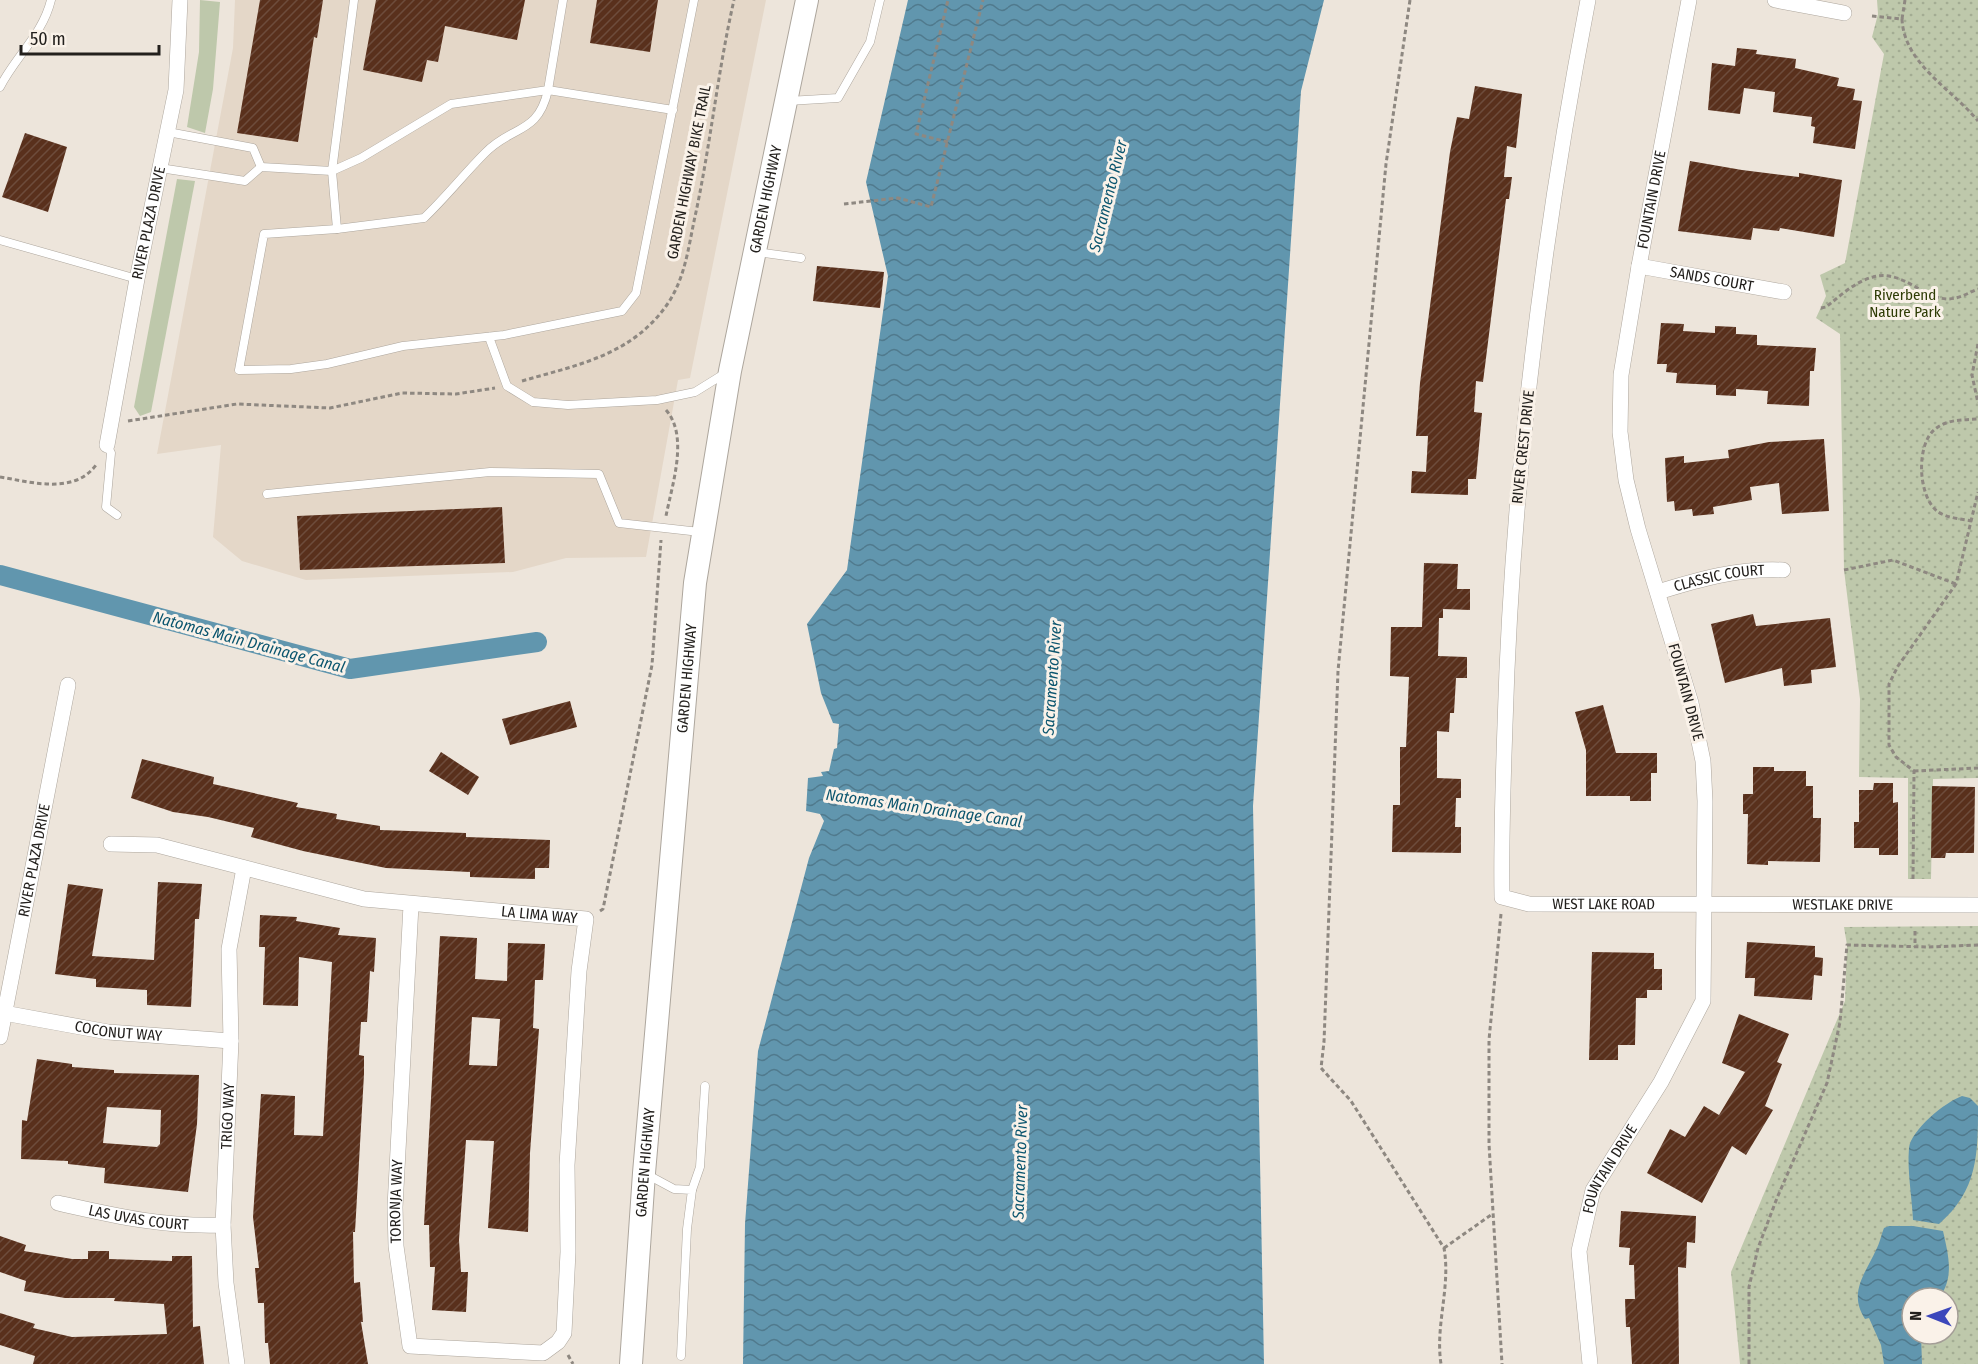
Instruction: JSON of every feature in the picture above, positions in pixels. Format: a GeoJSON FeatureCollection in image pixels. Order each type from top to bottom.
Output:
{"type":"FeatureCollection","features":[{"type":"Feature","properties":{"kind":"main road","name":"GARDEN HIGHWAY"},"geometry":{"type":"LineString","coordinates":[[631,1364],[644,1173],[687,649],[702,532],[730,371],[807,0]]}},
{"type":"Feature","properties":{"kind":"street","name":"RIVER PLAZA DRIVE"},"geometry":{"type":"LineString","coordinates":[[107,445],[137,279],[176,90],[180,0]]}},
{"type":"Feature","properties":{"kind":"street","name":"RIVER CREST DRIVE"},"geometry":{"type":"LineString","coordinates":[[1502,897],[1506,674],[1514,538],[1526,405],[1555,191],[1588,0]]}},
{"type":"Feature","properties":{"kind":"street","name":"FOUNTAIN DRIVE"},"geometry":{"type":"LineString","coordinates":[[1590,1364],[1579,1251],[1593,1190],[1661,1082],[1703,1001],[1706,801],[1703,760],[1691,703],[1626,480],[1620,432],[1621,375],[1689,0]]}},
{"type":"Feature","properties":{"kind":"street"},"geometry":{"type":"LineString","coordinates":[[1775,0],[1844,13]]}},
{"type":"Feature","properties":{"kind":"street","name":"SANDS COURT"},"geometry":{"type":"LineString","coordinates":[[1639,266],[1784,292]]}},
{"type":"Feature","properties":{"kind":"street","name":"CLASSIC COURT"},"geometry":{"type":"LineString","coordinates":[[1658,592],[1724,572],[1752,569],[1783,570]]}},
{"type":"Feature","properties":{"kind":"street","name":"RIVER PLAZA DRIVE"},"geometry":{"type":"LineString","coordinates":[[0,1037],[68,685]]}},
{"type":"Feature","properties":{"kind":"street","name":"LA LIMA WAY"},"geometry":{"type":"LineString","coordinates":[[111,844],[157,845],[364,899],[586,919],[579,971],[567,1165],[568,1252],[562,1348]]}},
{"type":"Feature","properties":{"kind":"street","name":"TRIGO WAY"},"geometry":{"type":"LineString","coordinates":[[237,1364],[226,1282],[223,1225],[231,1041],[229,949],[243,868]]}},
{"type":"Feature","properties":{"kind":"street","name":"WEST LAKE ROAD"},"geometry":{"type":"LineString","coordinates":[[1502,897],[1528,904],[1705,904]]}},
{"type":"Feature","properties":{"kind":"street","name":"WESTLAKE DRIVE"},"geometry":{"type":"LineString","coordinates":[[1705,904],[1978,905]]}},
{"type":"Feature","properties":{"kind":"street","name":"TORONJA WAY"},"geometry":{"type":"LineString","coordinates":[[411,905],[395,1207],[396,1246],[410,1346],[543,1353],[562,1348]]}},
{"type":"Feature","properties":{"kind":"street","name":"COCONUT WAY"},"geometry":{"type":"LineString","coordinates":[[4,1013],[108,1032],[231,1041]]}},
{"type":"Feature","properties":{"kind":"street","name":"LAS UVAS COURT"},"geometry":{"type":"LineString","coordinates":[[58,1203],[144,1222],[183,1226],[223,1225]]}},
{"type":"Feature","properties":{"kind":"lane"},"geometry":{"type":"LineString","coordinates":[[0,87],[46,17],[51,0]]}},
{"type":"Feature","properties":{"kind":"lane"},"geometry":{"type":"LineString","coordinates":[[337,229],[332,171],[354,0]]}},
{"type":"Feature","properties":{"kind":"lane"},"geometry":{"type":"LineString","coordinates":[[563,0],[544,108],[527,127],[508,135],[486,151],[424,218],[337,229],[264,234],[239,370],[291,369],[327,364],[403,346],[489,337],[622,311],[636,293],[694,0]]}},
{"type":"Feature","properties":{"kind":"lane"},"geometry":{"type":"LineString","coordinates":[[784,102],[838,98],[870,42],[880,0]]}},
{"type":"Feature","properties":{"kind":"lane"},"geometry":{"type":"LineString","coordinates":[[160,168],[245,181],[261,167],[332,171],[361,158],[451,104],[548,90],[673,110]]}},
{"type":"Feature","properties":{"kind":"lane"},"geometry":{"type":"LineString","coordinates":[[168,132],[253,148],[261,167]]}},
{"type":"Feature","properties":{"kind":"lane"},"geometry":{"type":"LineString","coordinates":[[0,240],[137,279]]}},
{"type":"Feature","properties":{"kind":"lane"},"geometry":{"type":"LineString","coordinates":[[755,252],[801,258]]}},
{"type":"Feature","properties":{"kind":"lane"},"geometry":{"type":"LineString","coordinates":[[489,337],[507,386],[533,402],[568,405],[657,400],[696,392],[730,371]]}},
{"type":"Feature","properties":{"kind":"lane"},"geometry":{"type":"LineString","coordinates":[[107,445],[111,453],[106,507],[117,515]]}},
{"type":"Feature","properties":{"kind":"lane"},"geometry":{"type":"LineString","coordinates":[[267,494],[490,472],[599,474],[619,523],[702,532]]}},
{"type":"Feature","properties":{"kind":"lane"},"geometry":{"type":"LineString","coordinates":[[681,1356],[687,1229],[692,1190],[700,1167],[705,1086]]}},
{"type":"Feature","properties":{"kind":"lane"},"geometry":{"type":"LineString","coordinates":[[644,1173],[674,1189],[692,1190]]}},
{"type":"Feature","properties":{"kind":"path","name":"GARDEN HIGHWAY BIKE TRAIL"},"geometry":{"type":"LineString","coordinates":[[111,418],[130,422],[237,404],[330,408],[402,393],[469,394],[507,386],[600,357],[638,335],[652,322],[675,292],[685,265],[709,151],[722,53],[734,0]]}},
{"type":"Feature","properties":{"kind":"path"},"geometry":{"type":"LineString","coordinates":[[948,0],[916,134],[948,142]]}},
{"type":"Feature","properties":{"kind":"path"},"geometry":{"type":"LineString","coordinates":[[844,204],[898,198],[931,207],[983,0]]}},
{"type":"Feature","properties":{"kind":"path"},"geometry":{"type":"LineString","coordinates":[[1410,0],[1386,164],[1338,671],[1324,1042],[1321,1068],[1351,1101],[1444,1248],[1448,1270],[1439,1350],[1441,1364]]}},
{"type":"Feature","properties":{"kind":"path"},"geometry":{"type":"LineString","coordinates":[[1905,0],[1903,29],[1914,54],[1978,121]]}},
{"type":"Feature","properties":{"kind":"path"},"geometry":{"type":"LineString","coordinates":[[1872,16],[1902,19]]}},
{"type":"Feature","properties":{"kind":"path"},"geometry":{"type":"LineString","coordinates":[[1821,308],[1874,276],[1904,280],[1934,297],[1946,299],[1956,298],[1978,289]]}},
{"type":"Feature","properties":{"kind":"path"},"geometry":{"type":"LineString","coordinates":[[1978,344],[1972,375],[1978,403]]}},
{"type":"Feature","properties":{"kind":"path"},"geometry":{"type":"LineString","coordinates":[[586,919],[603,909],[652,665],[664,527],[676,461],[675,420],[657,400]]}},
{"type":"Feature","properties":{"kind":"path"},"geometry":{"type":"LineString","coordinates":[[1972,521],[1937,512],[1927,498],[1923,457],[1925,441],[1934,430],[1947,422],[1978,419]]}},
{"type":"Feature","properties":{"kind":"path"},"geometry":{"type":"LineString","coordinates":[[0,477],[49,485],[78,480],[92,470],[107,445]]}},
{"type":"Feature","properties":{"kind":"path"},"geometry":{"type":"LineString","coordinates":[[1978,492],[1956,584],[1898,666],[1889,684],[1889,745],[1896,758],[1914,771],[1978,768]]}},
{"type":"Feature","properties":{"kind":"path"},"geometry":{"type":"LineString","coordinates":[[1844,570],[1893,560],[1956,584]]}},
{"type":"Feature","properties":{"kind":"path"},"geometry":{"type":"LineString","coordinates":[[1913,879],[1914,771]]}},
{"type":"Feature","properties":{"kind":"path"},"geometry":{"type":"LineString","coordinates":[[1502,897],[1490,1040],[1491,1215],[1502,1364]]}},
{"type":"Feature","properties":{"kind":"path"},"geometry":{"type":"LineString","coordinates":[[1915,931],[1915,947]]}},
{"type":"Feature","properties":{"kind":"path"},"geometry":{"type":"LineString","coordinates":[[1749,1364],[1749,1287],[1758,1248],[1827,1083],[1840,1022],[1846,945],[1915,947],[1978,945]]}},
{"type":"Feature","properties":{"kind":"path"},"geometry":{"type":"LineString","coordinates":[[1444,1248],[1491,1215]]}},
{"type":"Feature","properties":{"kind":"path"},"geometry":{"type":"LineString","coordinates":[[562,1348],[573,1364]]}},
{"type":"Feature","properties":{"kind":"shaded area"},"geometry":{"type":"Polygon","coordinates":[[[235,0],[766,0],[690,378],[678,380],[646,557],[566,558],[513,572],[306,580],[242,561],[213,537],[221,445],[157,454],[233,48],[235,0]]]}},
{"type":"Feature","properties":{"kind":"green space"},"geometry":{"type":"Polygon","coordinates":[[[200,0],[220,2],[213,89],[205,133],[187,127],[199,52],[200,0]]]}},
{"type":"Feature","properties":{"kind":"green space","name":"Riverbend Nature Park"},"geometry":{"type":"Polygon","coordinates":[[[1877,0],[1978,0],[1978,778],[1933,779],[1931,879],[1908,879],[1908,778],[1859,777],[1860,699],[1844,570],[1840,334],[1816,318],[1826,296],[1820,275],[1845,263],[1884,54],[1872,37],[1878,14],[1877,0]]]}},
{"type":"Feature","properties":{"kind":"green space"},"geometry":{"type":"Polygon","coordinates":[[[177,179],[195,181],[151,412],[140,416],[134,407],[177,179]]]}},
{"type":"Feature","properties":{"kind":"green space"},"geometry":{"type":"Polygon","coordinates":[[[1978,926],[1978,1364],[1740,1364],[1731,1272],[1845,1001],[1847,945],[1844,927],[1978,926]]]}},
{"type":"Feature","properties":{"kind":"water","name":"Sacramento River"},"geometry":{"type":"Polygon","coordinates":[[[908,0],[1324,0],[1301,91],[1253,806],[1264,1364],[743,1364],[745,1224],[758,1051],[809,858],[824,821],[820,814],[806,811],[808,778],[823,776],[821,772],[829,771],[834,749],[837,748],[839,724],[833,723],[821,693],[807,624],[847,570],[888,276],[866,182],[908,0]]]}},
{"type":"Feature","properties":{"kind":"water"},"geometry":{"type":"Polygon","coordinates":[[[1962,1096],[1970,1098],[1978,1106],[1976,1155],[1968,1184],[1962,1198],[1939,1224],[1913,1220],[1909,1166],[1911,1141],[1922,1125],[1947,1104],[1962,1096]]]}},
{"type":"Feature","properties":{"kind":"water"},"geometry":{"type":"Polygon","coordinates":[[[1913,1226],[1943,1231],[1949,1265],[1946,1286],[1900,1286],[1900,1346],[1921,1346],[1922,1364],[1884,1364],[1881,1345],[1869,1318],[1865,1319],[1860,1310],[1858,1292],[1860,1284],[1884,1228],[1913,1226]]]}},
{"type":"Feature","properties":{"kind":"building"},"geometry":{"type":"Polygon","coordinates":[[[260,0],[323,0],[317,38],[314,37],[298,142],[237,133],[260,0]]]}},
{"type":"Feature","properties":{"kind":"building"},"geometry":{"type":"Polygon","coordinates":[[[376,0],[525,0],[517,40],[445,26],[438,62],[427,60],[422,82],[363,70],[376,0]]]}},
{"type":"Feature","properties":{"kind":"building"},"geometry":{"type":"Polygon","coordinates":[[[597,0],[658,0],[650,52],[590,43],[597,0]]]}},
{"type":"Feature","properties":{"kind":"building"},"geometry":{"type":"Polygon","coordinates":[[[1737,48],[1757,50],[1756,54],[1796,59],[1795,68],[1839,78],[1837,86],[1855,89],[1853,100],[1862,101],[1855,149],[1813,143],[1815,127],[1811,126],[1812,117],[1773,112],[1775,92],[1744,88],[1740,114],[1708,110],[1712,63],[1735,66],[1737,48]]]}},
{"type":"Feature","properties":{"kind":"building"},"geometry":{"type":"Polygon","coordinates":[[[1475,86],[1522,94],[1516,148],[1507,146],[1504,177],[1512,177],[1509,199],[1506,199],[1483,382],[1476,381],[1474,412],[1482,413],[1476,479],[1468,479],[1468,495],[1411,493],[1412,471],[1426,472],[1428,436],[1416,436],[1420,383],[1450,152],[1457,117],[1469,119],[1475,86]]]}},
{"type":"Feature","properties":{"kind":"building"},"geometry":{"type":"Polygon","coordinates":[[[25,133],[67,147],[48,212],[2,197],[25,133]]]}},
{"type":"Feature","properties":{"kind":"building"},"geometry":{"type":"Polygon","coordinates":[[[1690,161],[1742,170],[1799,177],[1799,173],[1842,180],[1834,237],[1780,228],[1779,231],[1753,228],[1751,240],[1678,231],[1690,161]]]}},
{"type":"Feature","properties":{"kind":"building"},"geometry":{"type":"Polygon","coordinates":[[[817,266],[884,272],[880,308],[813,301],[817,266]]]}},
{"type":"Feature","properties":{"kind":"building"},"geometry":{"type":"Polygon","coordinates":[[[1661,323],[1684,324],[1683,331],[1715,333],[1715,326],[1736,327],[1736,334],[1757,335],[1757,345],[1816,348],[1814,371],[1810,371],[1809,406],[1767,404],[1768,391],[1736,389],[1736,396],[1716,395],[1716,385],[1676,383],[1677,373],[1666,372],[1667,364],[1657,364],[1661,323]]]}},
{"type":"Feature","properties":{"kind":"building"},"geometry":{"type":"Polygon","coordinates":[[[1824,439],[1829,511],[1782,514],[1779,483],[1750,487],[1752,500],[1713,507],[1714,514],[1693,516],[1692,509],[1675,511],[1674,501],[1667,502],[1665,458],[1684,456],[1684,463],[1729,458],[1728,450],[1769,442],[1824,439]]]}},
{"type":"Feature","properties":{"kind":"building"},"geometry":{"type":"Polygon","coordinates":[[[502,507],[505,563],[300,570],[297,516],[502,507]]]}},
{"type":"Feature","properties":{"kind":"building"},"geometry":{"type":"Polygon","coordinates":[[[1424,563],[1458,564],[1457,589],[1470,589],[1470,610],[1443,609],[1443,618],[1439,618],[1438,656],[1467,657],[1467,678],[1456,678],[1454,713],[1450,713],[1449,732],[1437,731],[1437,778],[1461,779],[1461,798],[1456,798],[1455,827],[1461,827],[1461,853],[1392,852],[1393,805],[1400,805],[1400,747],[1406,747],[1409,677],[1390,676],[1391,627],[1422,627],[1424,563]]]}},
{"type":"Feature","properties":{"kind":"building"},"geometry":{"type":"Polygon","coordinates":[[[1753,614],[1756,626],[1830,618],[1836,667],[1811,670],[1812,683],[1784,686],[1782,668],[1725,683],[1711,624],[1753,614]]]}},
{"type":"Feature","properties":{"kind":"building"},"geometry":{"type":"Polygon","coordinates":[[[570,701],[577,727],[510,745],[502,719],[570,701]]]}},
{"type":"Feature","properties":{"kind":"building"},"geometry":{"type":"Polygon","coordinates":[[[1603,705],[1616,753],[1657,753],[1657,773],[1651,773],[1651,801],[1630,801],[1630,796],[1586,796],[1586,750],[1575,712],[1603,705]]]}},
{"type":"Feature","properties":{"kind":"building"},"geometry":{"type":"Polygon","coordinates":[[[441,752],[479,777],[468,795],[429,771],[441,752]]]}},
{"type":"Feature","properties":{"kind":"building"},"geometry":{"type":"Polygon","coordinates":[[[142,759],[214,777],[213,784],[298,803],[296,807],[337,814],[336,819],[380,826],[380,830],[466,833],[466,837],[550,840],[549,868],[535,868],[535,879],[470,877],[470,872],[386,868],[303,851],[251,837],[254,828],[208,817],[173,812],[131,798],[142,759]]]}},
{"type":"Feature","properties":{"kind":"building"},"geometry":{"type":"Polygon","coordinates":[[[1753,767],[1774,767],[1774,771],[1806,771],[1806,786],[1813,786],[1813,818],[1821,818],[1820,862],[1768,861],[1768,865],[1747,864],[1748,814],[1743,814],[1743,794],[1753,794],[1753,767]]]}},
{"type":"Feature","properties":{"kind":"building"},"geometry":{"type":"Polygon","coordinates":[[[1874,783],[1893,783],[1893,803],[1898,802],[1898,855],[1879,855],[1879,848],[1854,848],[1854,822],[1859,822],[1859,790],[1873,790],[1874,783]]]}},
{"type":"Feature","properties":{"kind":"building"},"geometry":{"type":"Polygon","coordinates":[[[1932,786],[1975,787],[1974,853],[1946,853],[1945,858],[1931,858],[1932,786]]]}},
{"type":"Feature","properties":{"kind":"building"},"geometry":{"type":"Polygon","coordinates":[[[158,882],[202,884],[199,919],[195,919],[191,1007],[147,1005],[147,990],[96,987],[96,979],[55,974],[68,884],[103,889],[92,956],[154,960],[158,882]]]}},
{"type":"Feature","properties":{"kind":"building"},"geometry":{"type":"Polygon","coordinates":[[[260,915],[297,917],[296,921],[340,928],[338,935],[376,938],[374,972],[370,971],[367,1022],[361,1022],[359,1055],[364,1056],[364,1074],[355,1232],[353,1232],[354,1283],[360,1282],[363,1322],[361,1322],[368,1364],[270,1364],[268,1343],[265,1343],[264,1303],[258,1303],[255,1268],[259,1268],[253,1217],[261,1094],[295,1096],[294,1135],[323,1136],[332,962],[299,957],[298,1006],[263,1005],[265,947],[259,947],[260,915]]]}},
{"type":"Feature","properties":{"kind":"building"},"geometry":{"type":"Polygon","coordinates":[[[440,936],[477,938],[475,979],[507,981],[508,943],[545,944],[543,980],[535,980],[533,1028],[539,1029],[530,1153],[528,1232],[488,1228],[494,1141],[466,1140],[459,1240],[461,1272],[468,1272],[466,1312],[432,1310],[435,1267],[430,1267],[429,1225],[424,1225],[440,936]],[[472,1017],[469,1065],[497,1066],[500,1019],[472,1017]]]}},
{"type":"Feature","properties":{"kind":"building"},"geometry":{"type":"Polygon","coordinates":[[[1747,942],[1815,946],[1815,957],[1823,958],[1822,976],[1814,975],[1812,1000],[1754,996],[1755,978],[1745,978],[1747,942]]]}},
{"type":"Feature","properties":{"kind":"building"},"geometry":{"type":"Polygon","coordinates":[[[1592,952],[1654,953],[1654,969],[1662,969],[1662,990],[1647,990],[1647,998],[1636,998],[1635,1045],[1618,1045],[1618,1060],[1589,1060],[1592,952]]]}},
{"type":"Feature","properties":{"kind":"building"},"geometry":{"type":"Polygon","coordinates":[[[1739,1014],[1789,1034],[1777,1062],[1782,1064],[1765,1106],[1773,1110],[1746,1155],[1732,1146],[1702,1203],[1647,1173],[1670,1129],[1685,1137],[1704,1106],[1719,1115],[1745,1072],[1722,1063],[1739,1014]]]}},
{"type":"Feature","properties":{"kind":"building"},"geometry":{"type":"Polygon","coordinates":[[[37,1059],[72,1064],[72,1067],[114,1070],[114,1073],[199,1075],[197,1124],[188,1192],[104,1183],[105,1168],[68,1164],[68,1161],[21,1159],[22,1120],[27,1121],[37,1059]],[[107,1107],[103,1143],[157,1147],[160,1144],[161,1110],[107,1107]]]}},
{"type":"Feature","properties":{"kind":"building"},"geometry":{"type":"Polygon","coordinates":[[[1621,1211],[1696,1216],[1695,1243],[1687,1242],[1686,1268],[1678,1267],[1679,1364],[1632,1364],[1630,1327],[1626,1327],[1625,1299],[1635,1299],[1634,1265],[1629,1265],[1630,1248],[1619,1247],[1621,1211]]]}},
{"type":"Feature","properties":{"kind":"building"},"geometry":{"type":"Polygon","coordinates":[[[0,1236],[26,1245],[24,1251],[72,1259],[88,1259],[88,1251],[109,1251],[109,1259],[172,1261],[172,1256],[192,1256],[193,1327],[200,1326],[204,1364],[33,1364],[35,1356],[0,1345],[0,1313],[35,1324],[33,1328],[72,1337],[167,1334],[164,1304],[114,1301],[115,1298],[65,1298],[24,1291],[26,1281],[0,1272],[0,1236]]]}},
{"type":"Feature","properties":{"kind":"waterway","name":"Natomas Main Drainage Canal"},"geometry":{"type":"LineString","coordinates":[[0,575],[350,669],[537,642]]}}]}
